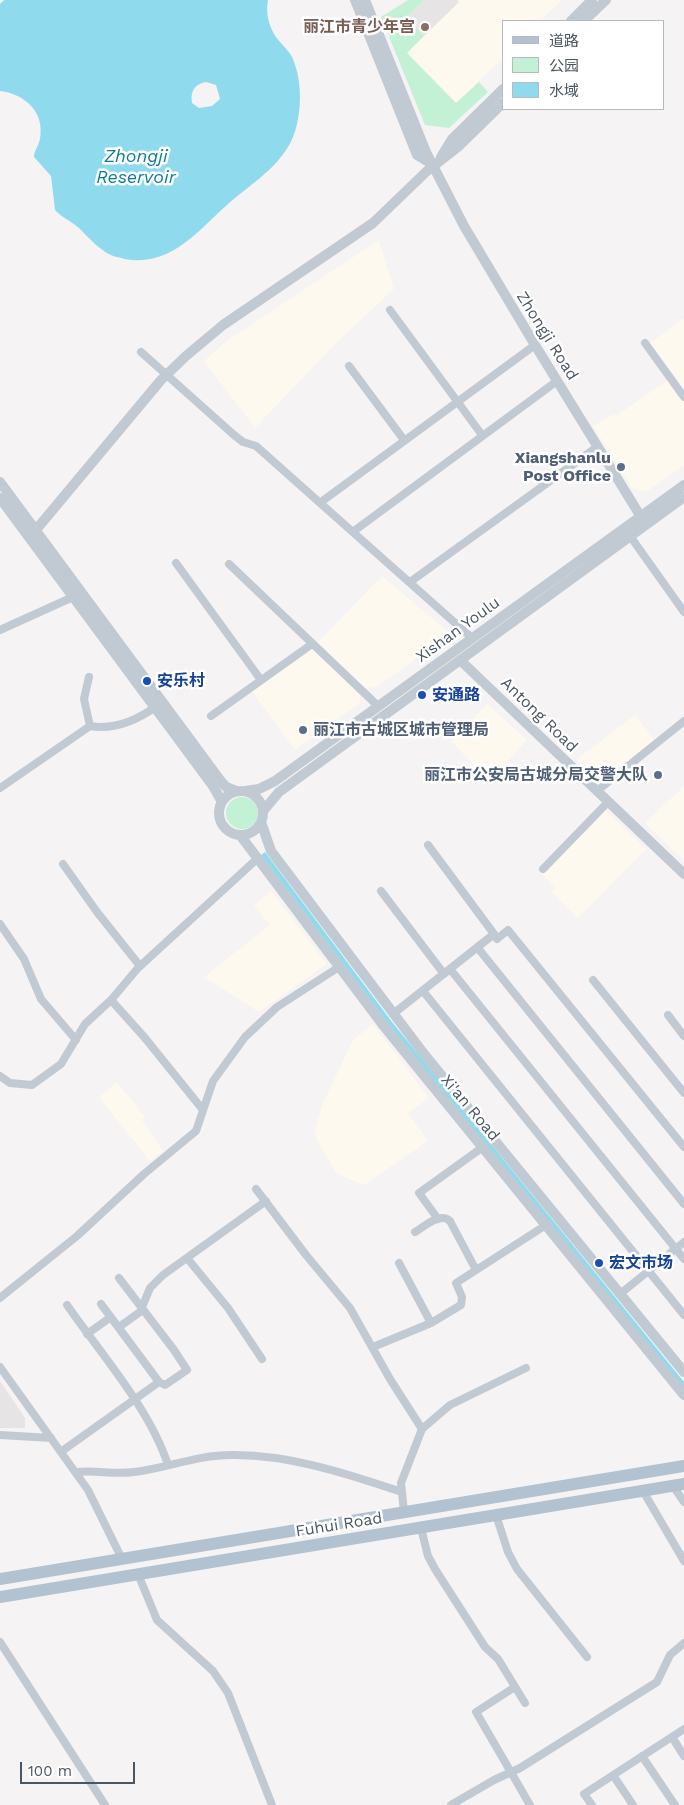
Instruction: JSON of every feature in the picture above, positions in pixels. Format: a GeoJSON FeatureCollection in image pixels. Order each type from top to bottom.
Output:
{"type":"FeatureCollection","features":[{"type":"Feature","properties":{"kind":"main road","name":"Fuhui Road"},"geometry":{"type":"LineString","coordinates":[[0,1579],[684,1466]]}},
{"type":"Feature","properties":{"kind":"main road","name":"Fuhui Road"},"geometry":{"type":"LineString","coordinates":[[0,1597],[679,1485]]}},
{"type":"Feature","properties":{"kind":"street","name":"Zhongji Road"},"geometry":{"type":"LineString","coordinates":[[355,0],[417,155],[435,166]]}},
{"type":"Feature","properties":{"kind":"street","name":"Zhongji Road"},"geometry":{"type":"LineString","coordinates":[[365,0],[419,134],[476,248],[641,517]]}},
{"type":"Feature","properties":{"kind":"street"},"geometry":{"type":"LineString","coordinates":[[572,20],[592,0]]}},
{"type":"Feature","properties":{"kind":"street"},"geometry":{"type":"LineString","coordinates":[[585,20],[606,0]]}},
{"type":"Feature","properties":{"kind":"street"},"geometry":{"type":"LineString","coordinates":[[435,166],[452,139],[502,90]]}},
{"type":"Feature","properties":{"kind":"street"},"geometry":{"type":"LineString","coordinates":[[35,531],[166,375],[223,325],[372,223],[426,171],[459,146],[502,104]]}},
{"type":"Feature","properties":{"kind":"street"},"geometry":{"type":"LineString","coordinates":[[390,310],[482,435]]}},
{"type":"Feature","properties":{"kind":"street"},"geometry":{"type":"LineString","coordinates":[[645,343],[684,397]]}},
{"type":"Feature","properties":{"kind":"street"},"geometry":{"type":"LineString","coordinates":[[321,502],[535,345]]}},
{"type":"Feature","properties":{"kind":"street"},"geometry":{"type":"LineString","coordinates":[[141,352],[234,436],[243,442],[256,446],[321,502],[472,638]]}},
{"type":"Feature","properties":{"kind":"street"},"geometry":{"type":"LineString","coordinates":[[349,366],[404,440]]}},
{"type":"Feature","properties":{"kind":"street"},"geometry":{"type":"LineString","coordinates":[[354,531],[557,381]]}},
{"type":"Feature","properties":{"kind":"street"},"geometry":{"type":"LineString","coordinates":[[410,582],[597,447]]}},
{"type":"Feature","properties":{"kind":"street"},"geometry":{"type":"LineString","coordinates":[[0,482],[158,704],[222,802]]}},
{"type":"Feature","properties":{"kind":"street","name":"Xishan Youlu"},"geometry":{"type":"LineString","coordinates":[[241,791],[259,789],[275,781],[684,485]]}},
{"type":"Feature","properties":{"kind":"street","name":"Xishan Youlu"},"geometry":{"type":"LineString","coordinates":[[263,811],[279,792],[684,497]]}},
{"type":"Feature","properties":{"kind":"street"},"geometry":{"type":"LineString","coordinates":[[0,498],[72,597],[222,784],[241,791],[257,798],[263,811],[261,822],[255,830],[240,835],[230,832],[222,825],[219,816],[222,802],[228,795],[241,791]]}},
{"type":"Feature","properties":{"kind":"street"},"geometry":{"type":"LineString","coordinates":[[630,536],[684,612]]}},
{"type":"Feature","properties":{"kind":"street"},"geometry":{"type":"LineString","coordinates":[[176,563],[261,680]]}},
{"type":"Feature","properties":{"kind":"street"},"geometry":{"type":"LineString","coordinates":[[230,564],[378,706]]}},
{"type":"Feature","properties":{"kind":"street"},"geometry":{"type":"LineString","coordinates":[[0,630],[72,597]]}},
{"type":"Feature","properties":{"kind":"street"},"geometry":{"type":"LineString","coordinates":[[211,716],[312,644]]}},
{"type":"Feature","properties":{"kind":"street","name":"Antong Road"},"geometry":{"type":"LineString","coordinates":[[460,660],[684,874]]}},
{"type":"Feature","properties":{"kind":"street"},"geometry":{"type":"LineString","coordinates":[[89,677],[84,699],[90,726]]}},
{"type":"Feature","properties":{"kind":"street"},"geometry":{"type":"LineString","coordinates":[[0,788],[90,726],[110,728],[158,704]]}},
{"type":"Feature","properties":{"kind":"street"},"geometry":{"type":"LineString","coordinates":[[597,791],[681,723],[684,732]]}},
{"type":"Feature","properties":{"kind":"street"},"geometry":{"type":"LineString","coordinates":[[543,869],[608,802]]}},
{"type":"Feature","properties":{"kind":"street","name":"Xi'an Road"},"geometry":{"type":"LineString","coordinates":[[261,822],[271,851],[393,1014],[684,1372]]}},
{"type":"Feature","properties":{"kind":"street","name":"Xi'an Road"},"geometry":{"type":"LineString","coordinates":[[240,835],[405,1053],[684,1395]]}},
{"type":"Feature","properties":{"kind":"street"},"geometry":{"type":"LineString","coordinates":[[428,845],[497,939],[508,930],[684,1147]]}},
{"type":"Feature","properties":{"kind":"street"},"geometry":{"type":"LineString","coordinates":[[0,1076],[10,1084],[19,1086],[38,1082],[63,1062],[85,1024],[111,1000],[140,966],[258,858]]}},
{"type":"Feature","properties":{"kind":"street"},"geometry":{"type":"LineString","coordinates":[[63,864],[91,904],[140,966]]}},
{"type":"Feature","properties":{"kind":"street"},"geometry":{"type":"LineString","coordinates":[[381,890],[684,1259]]}},
{"type":"Feature","properties":{"kind":"street"},"geometry":{"type":"LineString","coordinates":[[0,924],[24,959],[41,999],[76,1040]]}},
{"type":"Feature","properties":{"kind":"street"},"geometry":{"type":"LineString","coordinates":[[393,1014],[494,934]]}},
{"type":"Feature","properties":{"kind":"street"},"geometry":{"type":"LineString","coordinates":[[477,947],[684,1204]]}},
{"type":"Feature","properties":{"kind":"street"},"geometry":{"type":"LineString","coordinates":[[0,1298],[77,1236],[144,1174],[196,1131],[209,1091],[219,1072],[249,1032],[277,1006],[339,967]]}},
{"type":"Feature","properties":{"kind":"street"},"geometry":{"type":"LineString","coordinates":[[593,980],[684,1093]]}},
{"type":"Feature","properties":{"kind":"street"},"geometry":{"type":"LineString","coordinates":[[423,991],[684,1315]]}},
{"type":"Feature","properties":{"kind":"street"},"geometry":{"type":"LineString","coordinates":[[111,1000],[140,1032],[203,1110]]}},
{"type":"Feature","properties":{"kind":"street"},"geometry":{"type":"LineString","coordinates":[[668,1015],[684,1036]]}},
{"type":"Feature","properties":{"kind":"street"},"geometry":{"type":"LineString","coordinates":[[438,1219],[419,1192],[483,1147]]}},
{"type":"Feature","properties":{"kind":"street"},"geometry":{"type":"LineString","coordinates":[[256,1189],[306,1255],[350,1308],[390,1379],[422,1429]]}},
{"type":"Feature","properties":{"kind":"street"},"geometry":{"type":"LineString","coordinates":[[119,1327],[142,1308],[150,1288],[266,1201]]}},
{"type":"Feature","properties":{"kind":"street"},"geometry":{"type":"LineString","coordinates":[[414,1232],[438,1219],[444,1217],[449,1220],[476,1270]]}},
{"type":"Feature","properties":{"kind":"street"},"geometry":{"type":"LineString","coordinates":[[373,1347],[431,1323],[461,1305],[462,1297],[456,1283],[546,1225]]}},
{"type":"Feature","properties":{"kind":"street"},"geometry":{"type":"LineString","coordinates":[[620,1294],[684,1242]]}},
{"type":"Feature","properties":{"kind":"street"},"geometry":{"type":"LineString","coordinates":[[188,1258],[228,1308],[262,1359]]}},
{"type":"Feature","properties":{"kind":"street"},"geometry":{"type":"LineString","coordinates":[[399,1263],[431,1323]]}},
{"type":"Feature","properties":{"kind":"street"},"geometry":{"type":"LineString","coordinates":[[101,1304],[158,1382],[166,1385],[187,1370],[119,1278]]}},
{"type":"Feature","properties":{"kind":"street"},"geometry":{"type":"LineString","coordinates":[[67,1306],[135,1400],[157,1438],[168,1464]]}},
{"type":"Feature","properties":{"kind":"street"},"geometry":{"type":"LineString","coordinates":[[87,1334],[111,1317]]}},
{"type":"Feature","properties":{"kind":"street"},"geometry":{"type":"LineString","coordinates":[[0,1367],[77,1472],[88,1490],[122,1559]]}},
{"type":"Feature","properties":{"kind":"street"},"geometry":{"type":"LineString","coordinates":[[404,1512],[401,1483],[422,1429],[450,1405],[526,1368]]}},
{"type":"Feature","properties":{"kind":"street"},"geometry":{"type":"LineString","coordinates":[[62,1451],[158,1382]]}},
{"type":"Feature","properties":{"kind":"street"},"geometry":{"type":"LineString","coordinates":[[0,1435],[51,1438]]}},
{"type":"Feature","properties":{"kind":"street"},"geometry":{"type":"LineString","coordinates":[[77,1472],[127,1473],[206,1456],[259,1456],[350,1474],[402,1492]]}},
{"type":"Feature","properties":{"kind":"street"},"geometry":{"type":"LineString","coordinates":[[679,1485],[684,1502]]}},
{"type":"Feature","properties":{"kind":"street"},"geometry":{"type":"LineString","coordinates":[[643,1491],[684,1561]]}},
{"type":"Feature","properties":{"kind":"street"},"geometry":{"type":"LineString","coordinates":[[496,1515],[508,1552],[517,1568],[587,1657]]}},
{"type":"Feature","properties":{"kind":"street"},"geometry":{"type":"LineString","coordinates":[[421,1528],[428,1556],[435,1568],[485,1648],[498,1659],[525,1703]]}},
{"type":"Feature","properties":{"kind":"street"},"geometry":{"type":"LineString","coordinates":[[138,1574],[157,1620],[213,1671],[228,1693],[272,1805]]}},
{"type":"Feature","properties":{"kind":"street"},"geometry":{"type":"LineString","coordinates":[[0,1642],[105,1805]]}},
{"type":"Feature","properties":{"kind":"street"},"geometry":{"type":"LineString","coordinates":[[451,1805],[494,1780],[512,1772],[657,1682],[670,1655],[684,1643]]}},
{"type":"Feature","properties":{"kind":"street"},"geometry":{"type":"LineString","coordinates":[[515,1687],[476,1712],[530,1805]]}},
{"type":"Feature","properties":{"kind":"street"},"geometry":{"type":"LineString","coordinates":[[592,1805],[584,1794],[684,1729]]}},
{"type":"Feature","properties":{"kind":"street"},"geometry":{"type":"LineString","coordinates":[[672,1737],[684,1756]]}},
{"type":"Feature","properties":{"kind":"street"},"geometry":{"type":"LineString","coordinates":[[642,1756],[675,1805]]}},
{"type":"Feature","properties":{"kind":"street"},"geometry":{"type":"LineString","coordinates":[[613,1775],[633,1805]]}},
{"type":"Feature","properties":{"kind":"shaded area","name":"丽江市青少年宫"},"geometry":{"type":"Polygon","coordinates":[[[424,0],[457,0],[459,2],[424,36],[406,18],[424,0]]]}},
{"type":"Feature","properties":{"kind":"shaded area"},"geometry":{"type":"Polygon","coordinates":[[[457,0],[562,0],[541,20],[502,20],[502,59],[456,103],[407,53],[459,2],[457,0]]]}},
{"type":"Feature","properties":{"kind":"shaded area"},"geometry":{"type":"Polygon","coordinates":[[[379,240],[394,289],[336,343],[255,428],[204,361],[228,340],[379,240]]]}},
{"type":"Feature","properties":{"kind":"shaded area"},"geometry":{"type":"Polygon","coordinates":[[[684,318],[684,389],[650,343],[684,318]]]}},
{"type":"Feature","properties":{"kind":"shaded area"},"geometry":{"type":"Polygon","coordinates":[[[671,378],[684,396],[684,465],[646,492],[632,488],[593,426],[614,414],[616,416],[671,378]]]}},
{"type":"Feature","properties":{"kind":"shaded area"},"geometry":{"type":"Polygon","coordinates":[[[382,576],[446,630],[443,638],[405,667],[376,687],[363,688],[317,643],[382,576]]]}},
{"type":"Feature","properties":{"kind":"shaded area"},"geometry":{"type":"Polygon","coordinates":[[[310,647],[360,694],[360,703],[295,750],[251,690],[310,647]]]}},
{"type":"Feature","properties":{"kind":"shaded area"},"geometry":{"type":"Polygon","coordinates":[[[487,704],[527,740],[489,781],[451,741],[487,704]]]}},
{"type":"Feature","properties":{"kind":"shaded area"},"geometry":{"type":"Polygon","coordinates":[[[635,715],[655,741],[598,785],[576,760],[635,715]]]}},
{"type":"Feature","properties":{"kind":"shaded area"},"geometry":{"type":"Polygon","coordinates":[[[684,786],[684,861],[645,823],[684,786]]]}},
{"type":"Feature","properties":{"kind":"shaded area"},"geometry":{"type":"Polygon","coordinates":[[[604,809],[646,849],[578,918],[552,893],[556,888],[541,874],[604,809]]]}},
{"type":"Feature","properties":{"kind":"shaded area"},"geometry":{"type":"Polygon","coordinates":[[[271,891],[327,964],[259,1012],[204,977],[270,925],[254,905],[271,891]]]}},
{"type":"Feature","properties":{"kind":"shaded area"},"geometry":{"type":"Polygon","coordinates":[[[373,1024],[429,1098],[408,1113],[428,1141],[364,1185],[337,1174],[314,1134],[322,1105],[353,1040],[373,1024]]]}},
{"type":"Feature","properties":{"kind":"shaded area"},"geometry":{"type":"Polygon","coordinates":[[[117,1082],[145,1117],[142,1120],[163,1151],[150,1161],[99,1097],[117,1082]]]}},
{"type":"Feature","properties":{"kind":"shaded area"},"geometry":{"type":"Polygon","coordinates":[[[0,1381],[25,1418],[25,1428],[0,1428],[0,1381]]]}},
{"type":"Feature","properties":{"kind":"green space"},"geometry":{"type":"Polygon","coordinates":[[[408,0],[424,0],[406,18],[424,36],[407,53],[456,103],[479,82],[488,92],[449,128],[425,125],[381,17],[408,0]]]}},
{"type":"Feature","properties":{"kind":"green space"},"geometry":{"type":"Polygon","coordinates":[[[242,797],[254,801],[258,813],[254,825],[242,829],[230,825],[226,813],[230,801],[242,797]]]}},
{"type":"Feature","properties":{"kind":"water","name":"Zhongji Reservoir"},"geometry":{"type":"Polygon","coordinates":[[[4,0],[268,0],[267,11],[271,28],[276,38],[291,55],[295,64],[300,90],[297,124],[288,147],[273,166],[199,232],[173,251],[158,257],[142,260],[125,259],[109,254],[55,210],[51,176],[34,157],[41,129],[36,113],[25,100],[0,91],[0,4],[4,0]],[[206,82],[196,86],[192,95],[192,103],[199,108],[212,106],[220,99],[216,85],[206,82]]]}},
{"type":"Feature","properties":{"kind":"water"},"geometry":{"type":"Polygon","coordinates":[[[265,852],[392,1022],[684,1382],[684,1390],[389,1025],[261,855],[265,852]]]}},
{"type":"Feature","properties":{"kind":"place","name":"丽江市青少年宫"},"geometry":{"type":"Point","coordinates":[425,27]}},
{"type":"Feature","properties":{"kind":"place","name":"Xiangshanlu Post Office"},"geometry":{"type":"Point","coordinates":[621,467]}},
{"type":"Feature","properties":{"kind":"place","name":"安乐村"},"geometry":{"type":"Point","coordinates":[147,681]}},
{"type":"Feature","properties":{"kind":"place","name":"安通路"},"geometry":{"type":"Point","coordinates":[422,695]}},
{"type":"Feature","properties":{"kind":"place","name":"丽江市古城区城市管理局"},"geometry":{"type":"Point","coordinates":[303,730]}},
{"type":"Feature","properties":{"kind":"place","name":"丽江市公安局古城分局交警大队"},"geometry":{"type":"Point","coordinates":[658,775]}},
{"type":"Feature","properties":{"kind":"place","name":"宏文市场"},"geometry":{"type":"Point","coordinates":[599,1263]}}]}
